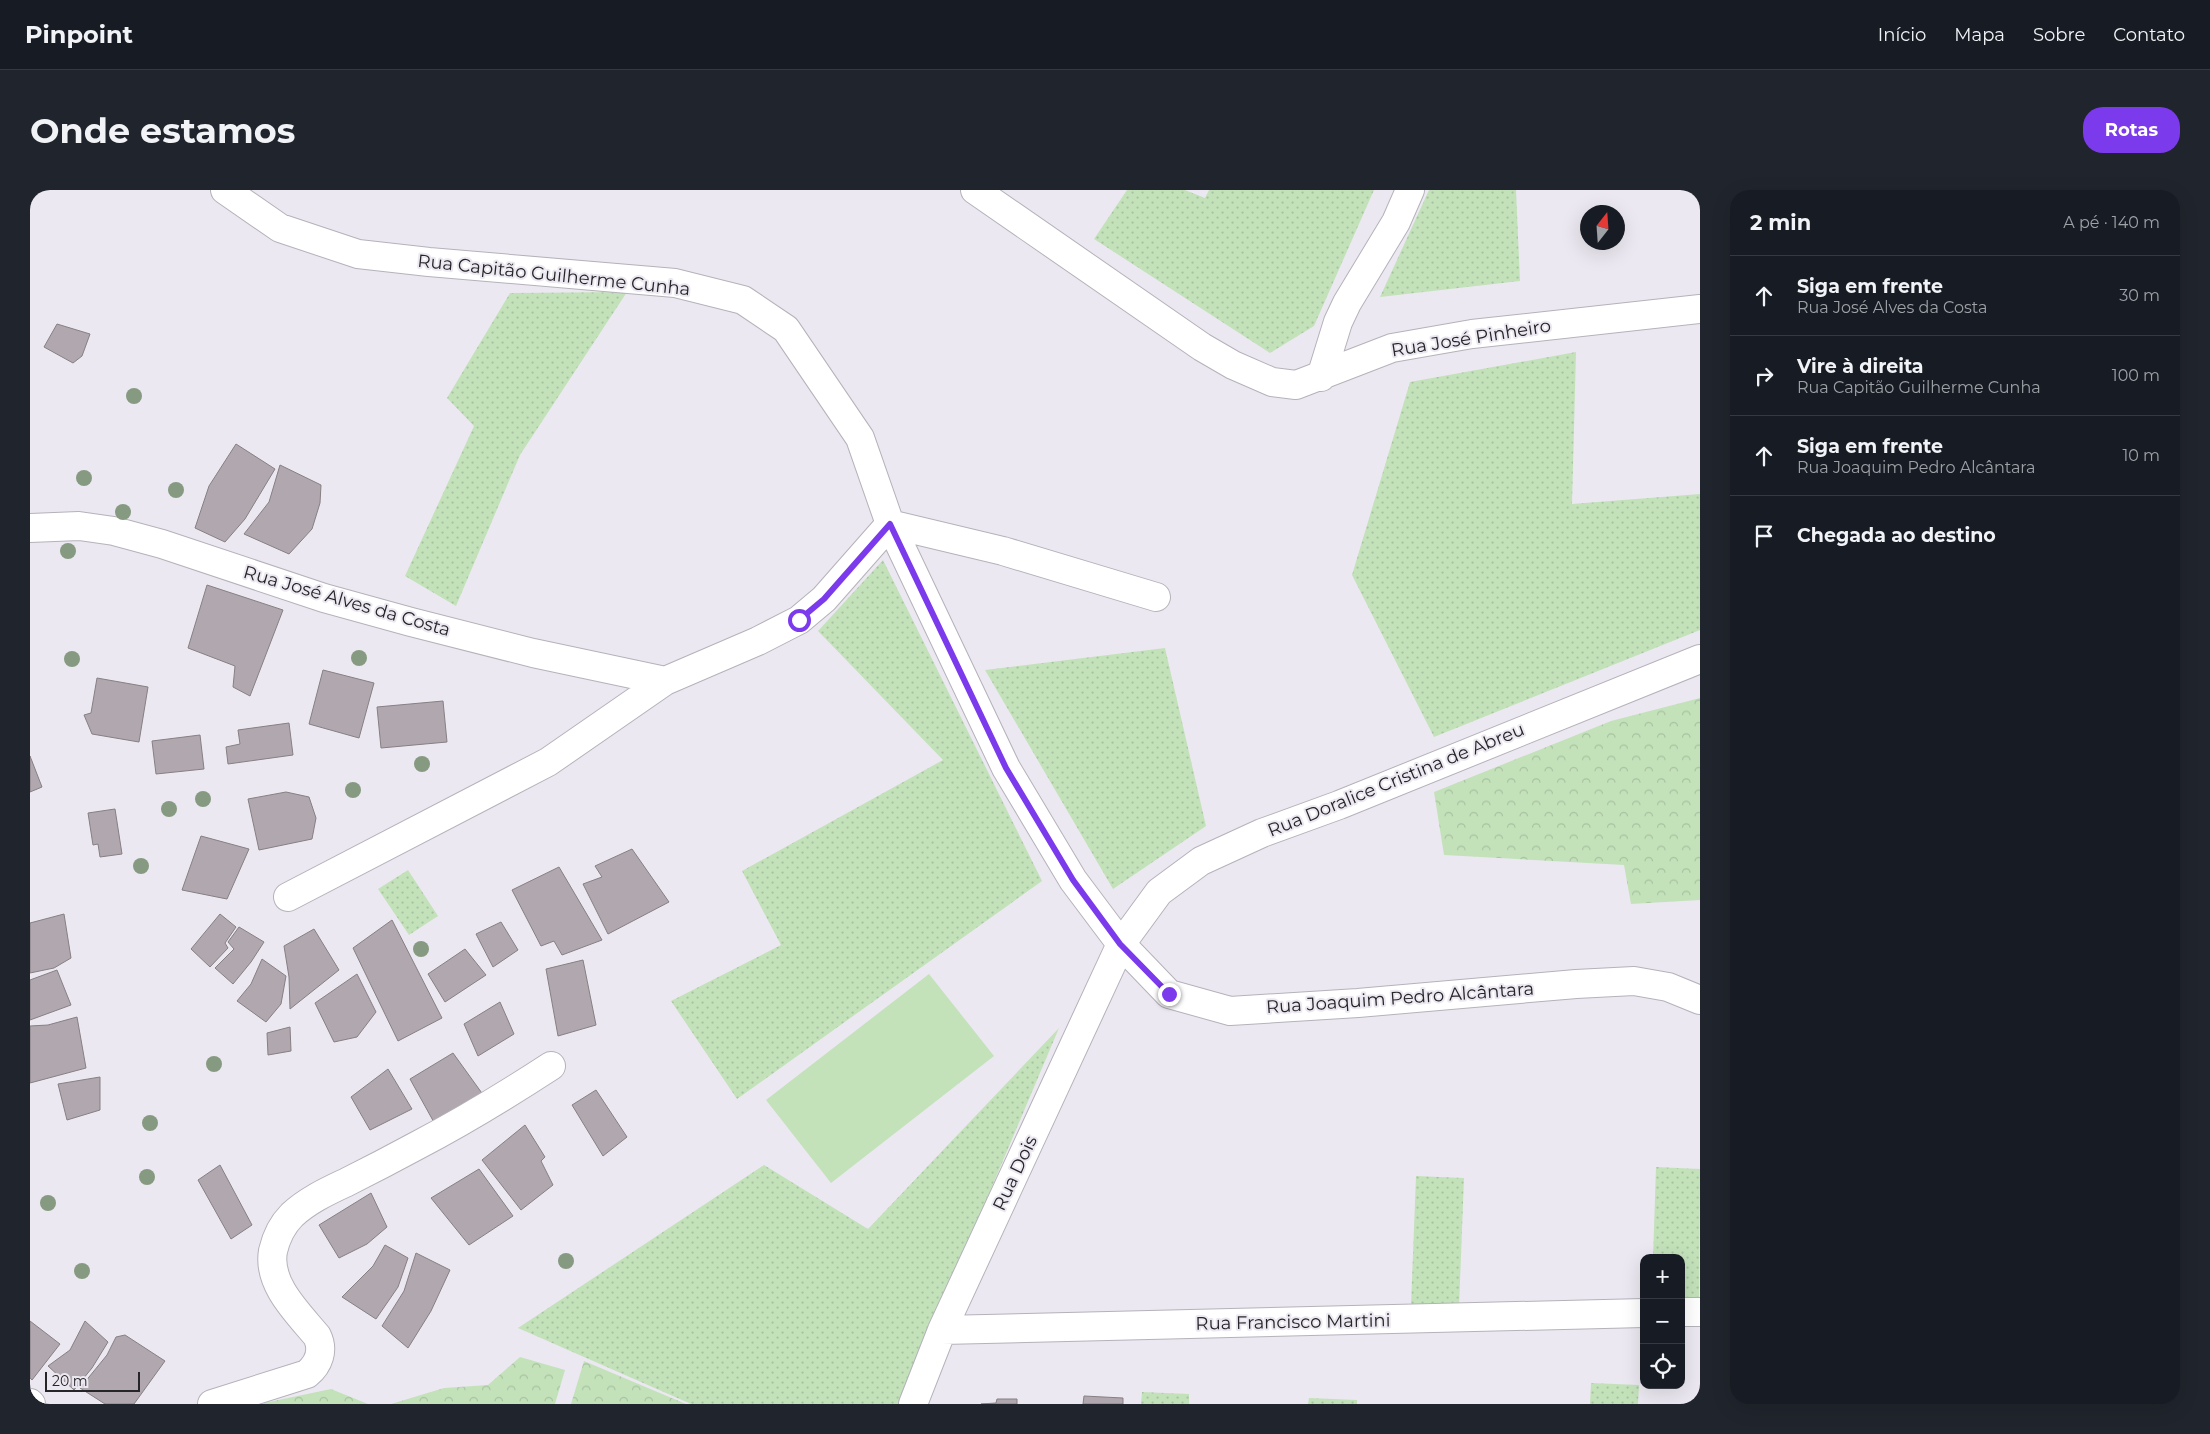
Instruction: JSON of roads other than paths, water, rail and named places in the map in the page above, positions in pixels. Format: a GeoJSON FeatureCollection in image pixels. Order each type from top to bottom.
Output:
{"type":"FeatureCollection","features":[{"type":"Feature","properties":{"kind":"street","name":"Rua Capitão Guilherme Cunha"},"geometry":{"type":"LineString","coordinates":[[225,190],[280,228],[358,254],[428,262],[675,283],[743,300],[786,329],[860,438],[890,524],[1006,768],[1073,880],[1120,944]]}},
{"type":"Feature","properties":{"kind":"street","name":"Rua José Pinheiro"},"geometry":{"type":"LineString","coordinates":[[975,190],[1147,310],[1233,365],[1272,382],[1296,386],[1321,378],[1376,354],[1410,345],[1472,334],[1700,309]]}},
{"type":"Feature","properties":{"kind":"street"},"geometry":{"type":"LineString","coordinates":[[1321,378],[1338,322],[1347,303],[1396,222],[1410,190]]}},
{"type":"Feature","properties":{"kind":"street"},"geometry":{"type":"LineString","coordinates":[[288,897],[548,762],[665,681],[758,641],[799,620],[824,599],[890,524],[1004,551],[1156,597]]}},
{"type":"Feature","properties":{"kind":"street","name":"Rua José Alves da Costa"},"geometry":{"type":"LineString","coordinates":[[30,528],[79,526],[114,531],[162,544],[324,598],[410,622],[533,653],[665,681]]}},
{"type":"Feature","properties":{"kind":"street","name":"Rua Doralice Cristina de Abreu"},"geometry":{"type":"LineString","coordinates":[[1120,944],[1158,892],[1201,860],[1262,833],[1339,805],[1700,659]]}},
{"type":"Feature","properties":{"kind":"street","name":"Rua Joaquim Pedro Alcântara"},"geometry":{"type":"LineString","coordinates":[[1120,944],[1169,994],[1230,1010],[1358,1004],[1634,981],[1668,987],[1700,1000]]}},
{"type":"Feature","properties":{"kind":"street","name":"Rua Dois"},"geometry":{"type":"LineString","coordinates":[[913,1404],[942,1330],[1120,944]]}},
{"type":"Feature","properties":{"kind":"street"},"geometry":{"type":"LineString","coordinates":[[212,1404],[307,1374],[314,1368],[318,1360],[320,1343],[317,1336],[282,1291],[274,1270],[273,1253],[275,1244],[280,1230],[292,1215],[320,1196],[419,1145],[496,1102],[551,1066]]}},
{"type":"Feature","properties":{"kind":"street"},"geometry":{"type":"LineString","coordinates":[[1685,1312],[1700,1312]]}},
{"type":"Feature","properties":{"kind":"street","name":"Rua Francisco Martini"},"geometry":{"type":"LineString","coordinates":[[942,1330],[1640,1313]]}}]}
